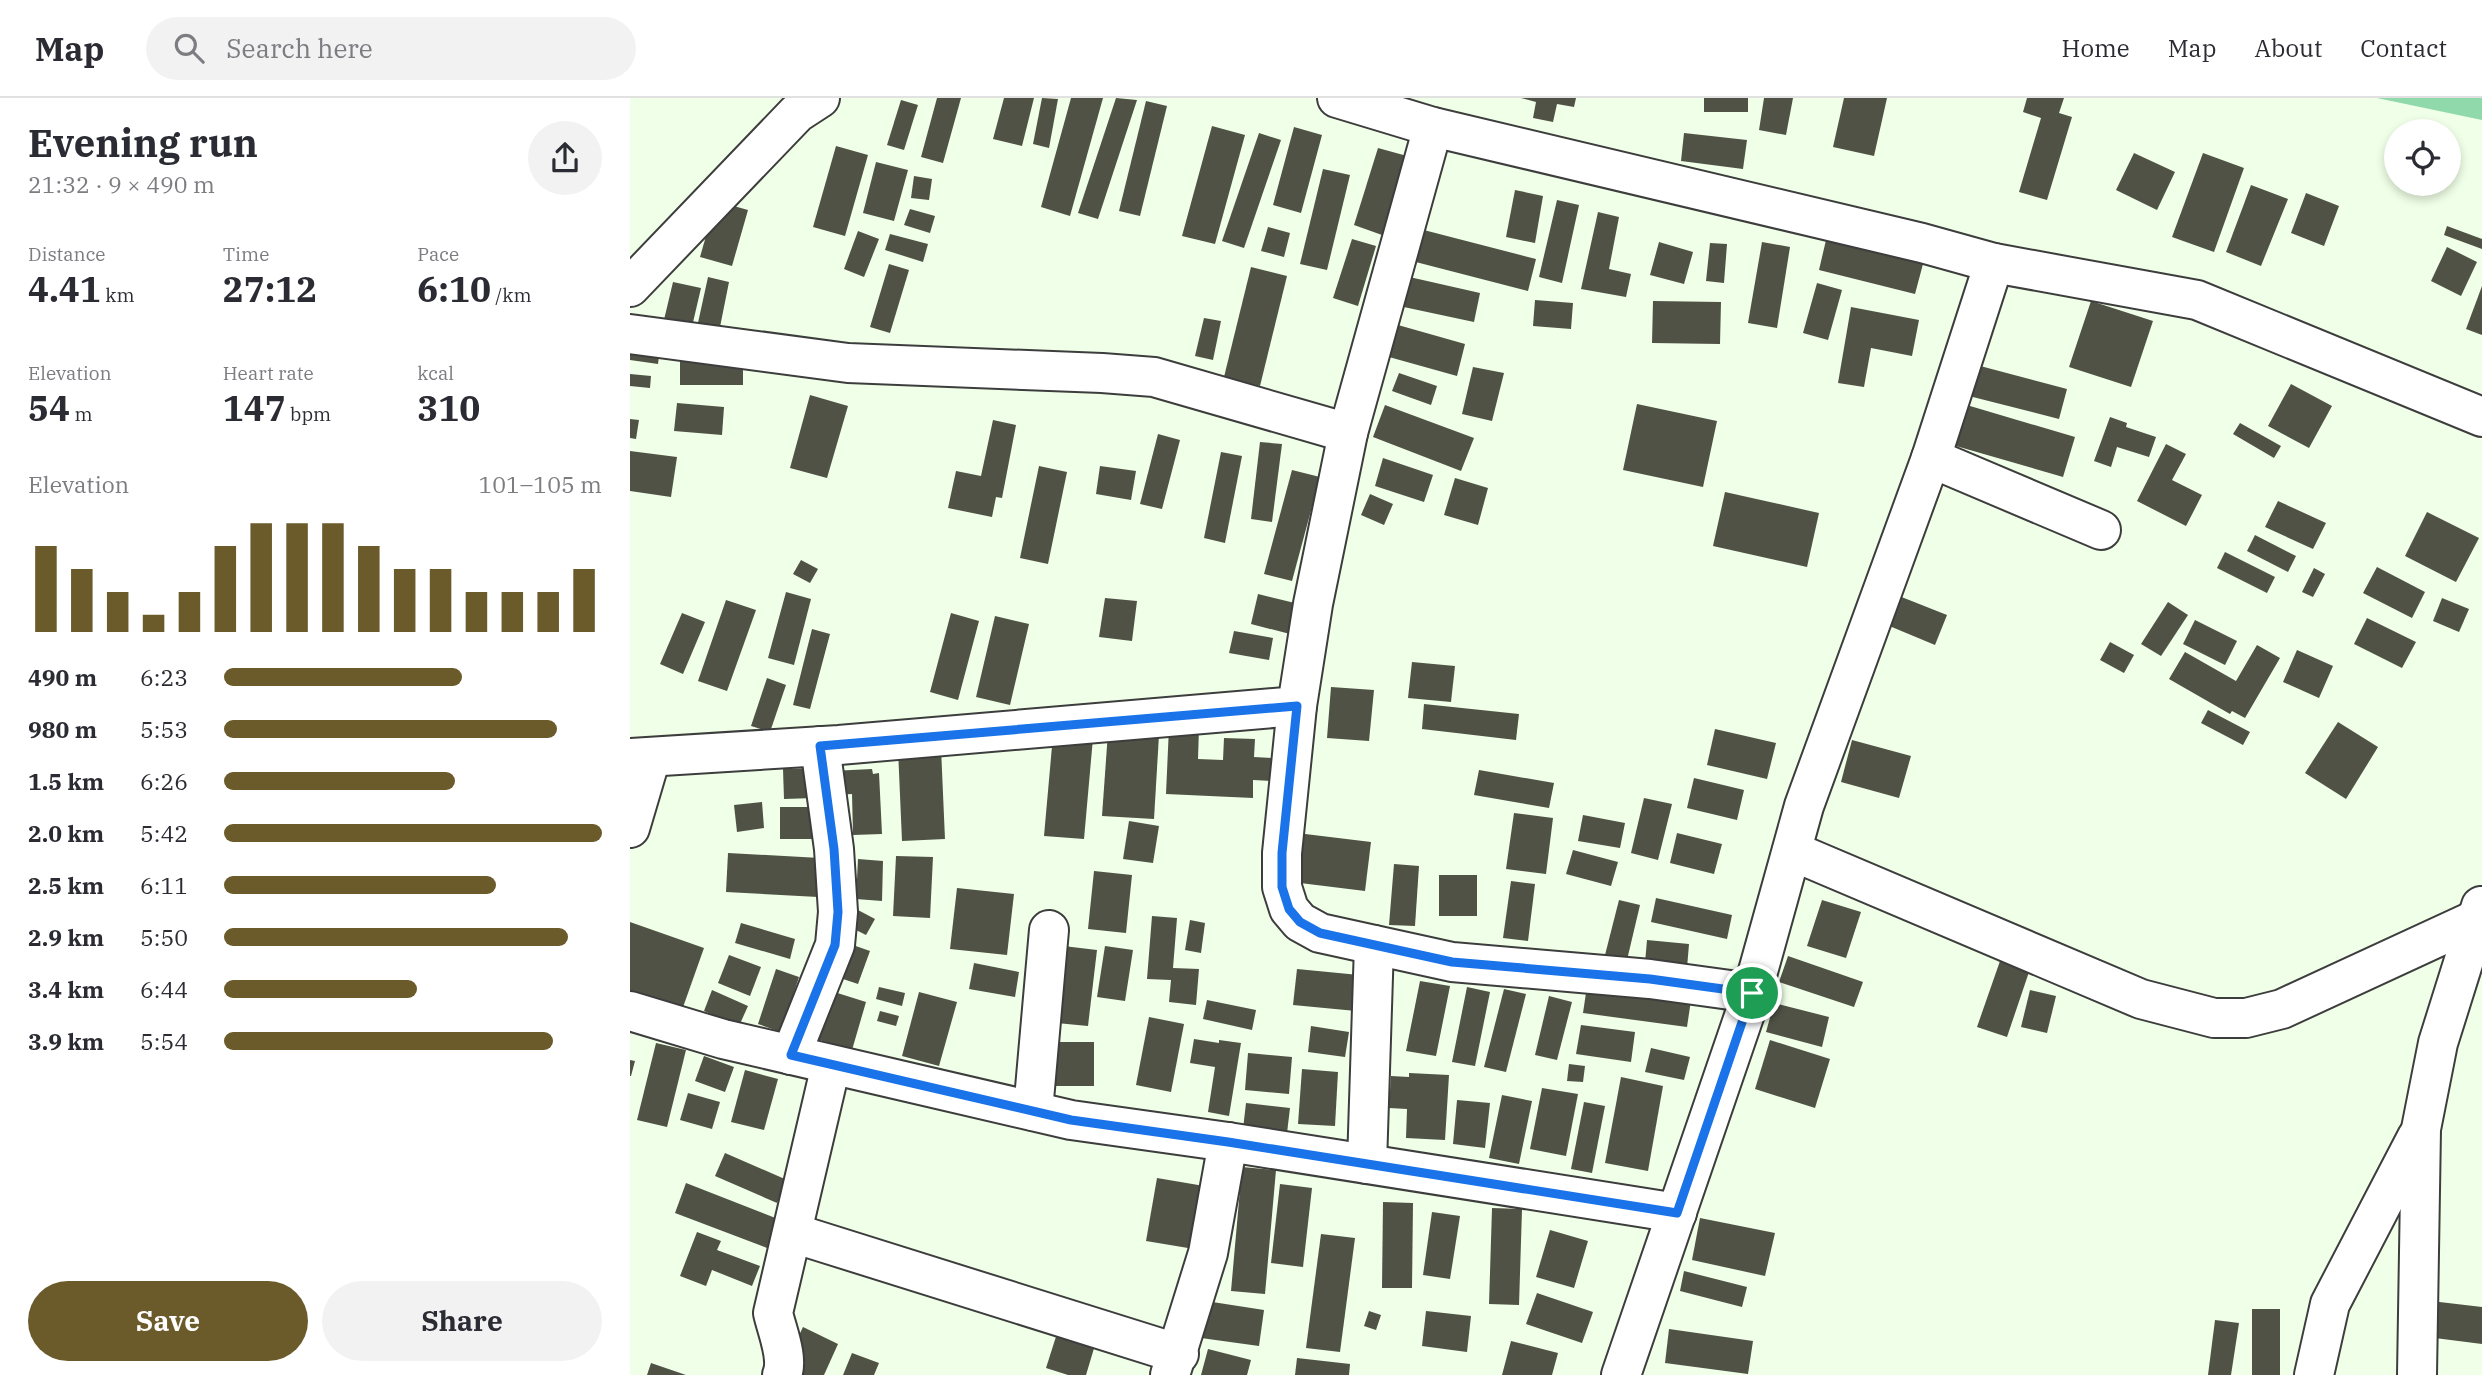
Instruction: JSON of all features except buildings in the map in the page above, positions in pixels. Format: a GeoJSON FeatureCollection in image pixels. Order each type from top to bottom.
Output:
{"type":"FeatureCollection","features":[{"type":"Feature","properties":{"kind":"street"},"geometry":{"type":"LineString","coordinates":[[630,286],[797,113],[820,98]]}},
{"type":"Feature","properties":{"kind":"street"},"geometry":{"type":"LineString","coordinates":[[1338,98],[1433,127],[1922,243],[1994,263],[2197,300],[2482,417]]}},
{"type":"Feature","properties":{"kind":"street"},"geometry":{"type":"LineString","coordinates":[[1433,127],[1348,433],[1313,604],[1297,706],[1282,853],[1282,887],[1289,909],[1300,922],[1320,933],[1452,962],[1650,979],[1752,993]]}},
{"type":"Feature","properties":{"kind":"street"},"geometry":{"type":"LineString","coordinates":[[1621,1375],[1752,993],[1804,806],[1931,458],[1994,263]]}},
{"type":"Feature","properties":{"kind":"street"},"geometry":{"type":"LineString","coordinates":[[630,334],[848,363],[1154,377],[1348,433]]}},
{"type":"Feature","properties":{"kind":"street"},"geometry":{"type":"LineString","coordinates":[[1931,458],[2101,530]]}},
{"type":"Feature","properties":{"kind":"street"},"geometry":{"type":"LineString","coordinates":[[630,828],[641,758],[820,746],[1297,706]]}},
{"type":"Feature","properties":{"kind":"street"},"geometry":{"type":"LineString","coordinates":[[791,1055],[835,945],[838,912],[834,849],[820,746]]}},
{"type":"Feature","properties":{"kind":"street"},"geometry":{"type":"LineString","coordinates":[[1792,851],[2141,999],[2214,1018],[2246,1018],[2282,1009],[2479,911]]}},
{"type":"Feature","properties":{"kind":"street"},"geometry":{"type":"LineString","coordinates":[[2417,1375],[2421,1129],[2438,1043],[2479,911]]}},
{"type":"Feature","properties":{"kind":"street"},"geometry":{"type":"LineString","coordinates":[[1033,1111],[1049,930]]}},
{"type":"Feature","properties":{"kind":"street"},"geometry":{"type":"LineString","coordinates":[[1367,1164],[1374,945]]}},
{"type":"Feature","properties":{"kind":"street"},"geometry":{"type":"LineString","coordinates":[[630,1011],[723,1039],[1071,1120],[1677,1213]]}},
{"type":"Feature","properties":{"kind":"street"},"geometry":{"type":"LineString","coordinates":[[782,1375],[784,1353],[773,1312],[831,1065]]}},
{"type":"Feature","properties":{"kind":"street"},"geometry":{"type":"LineString","coordinates":[[2314,1375],[2330,1304],[2421,1129]]}},
{"type":"Feature","properties":{"kind":"street"},"geometry":{"type":"LineString","coordinates":[[793,1233],[1174,1364],[1208,1253],[1228,1142]]}},
{"type":"Feature","properties":{"kind":"green space"},"geometry":{"type":"Polygon","coordinates":[[[2377,98],[2482,98],[2482,120],[2377,98]]]}},
{"type":"Feature","properties":{"kind":"route"},"geometry":{"type":"LineString","coordinates":[[1297,706],[1282,853],[1282,887],[1289,909],[1300,922],[1320,933],[1452,962],[1650,979],[1752,993],[1677,1213],[1071,1120],[791,1055],[835,945],[838,912],[834,849],[820,746],[1297,706]]}}]}
